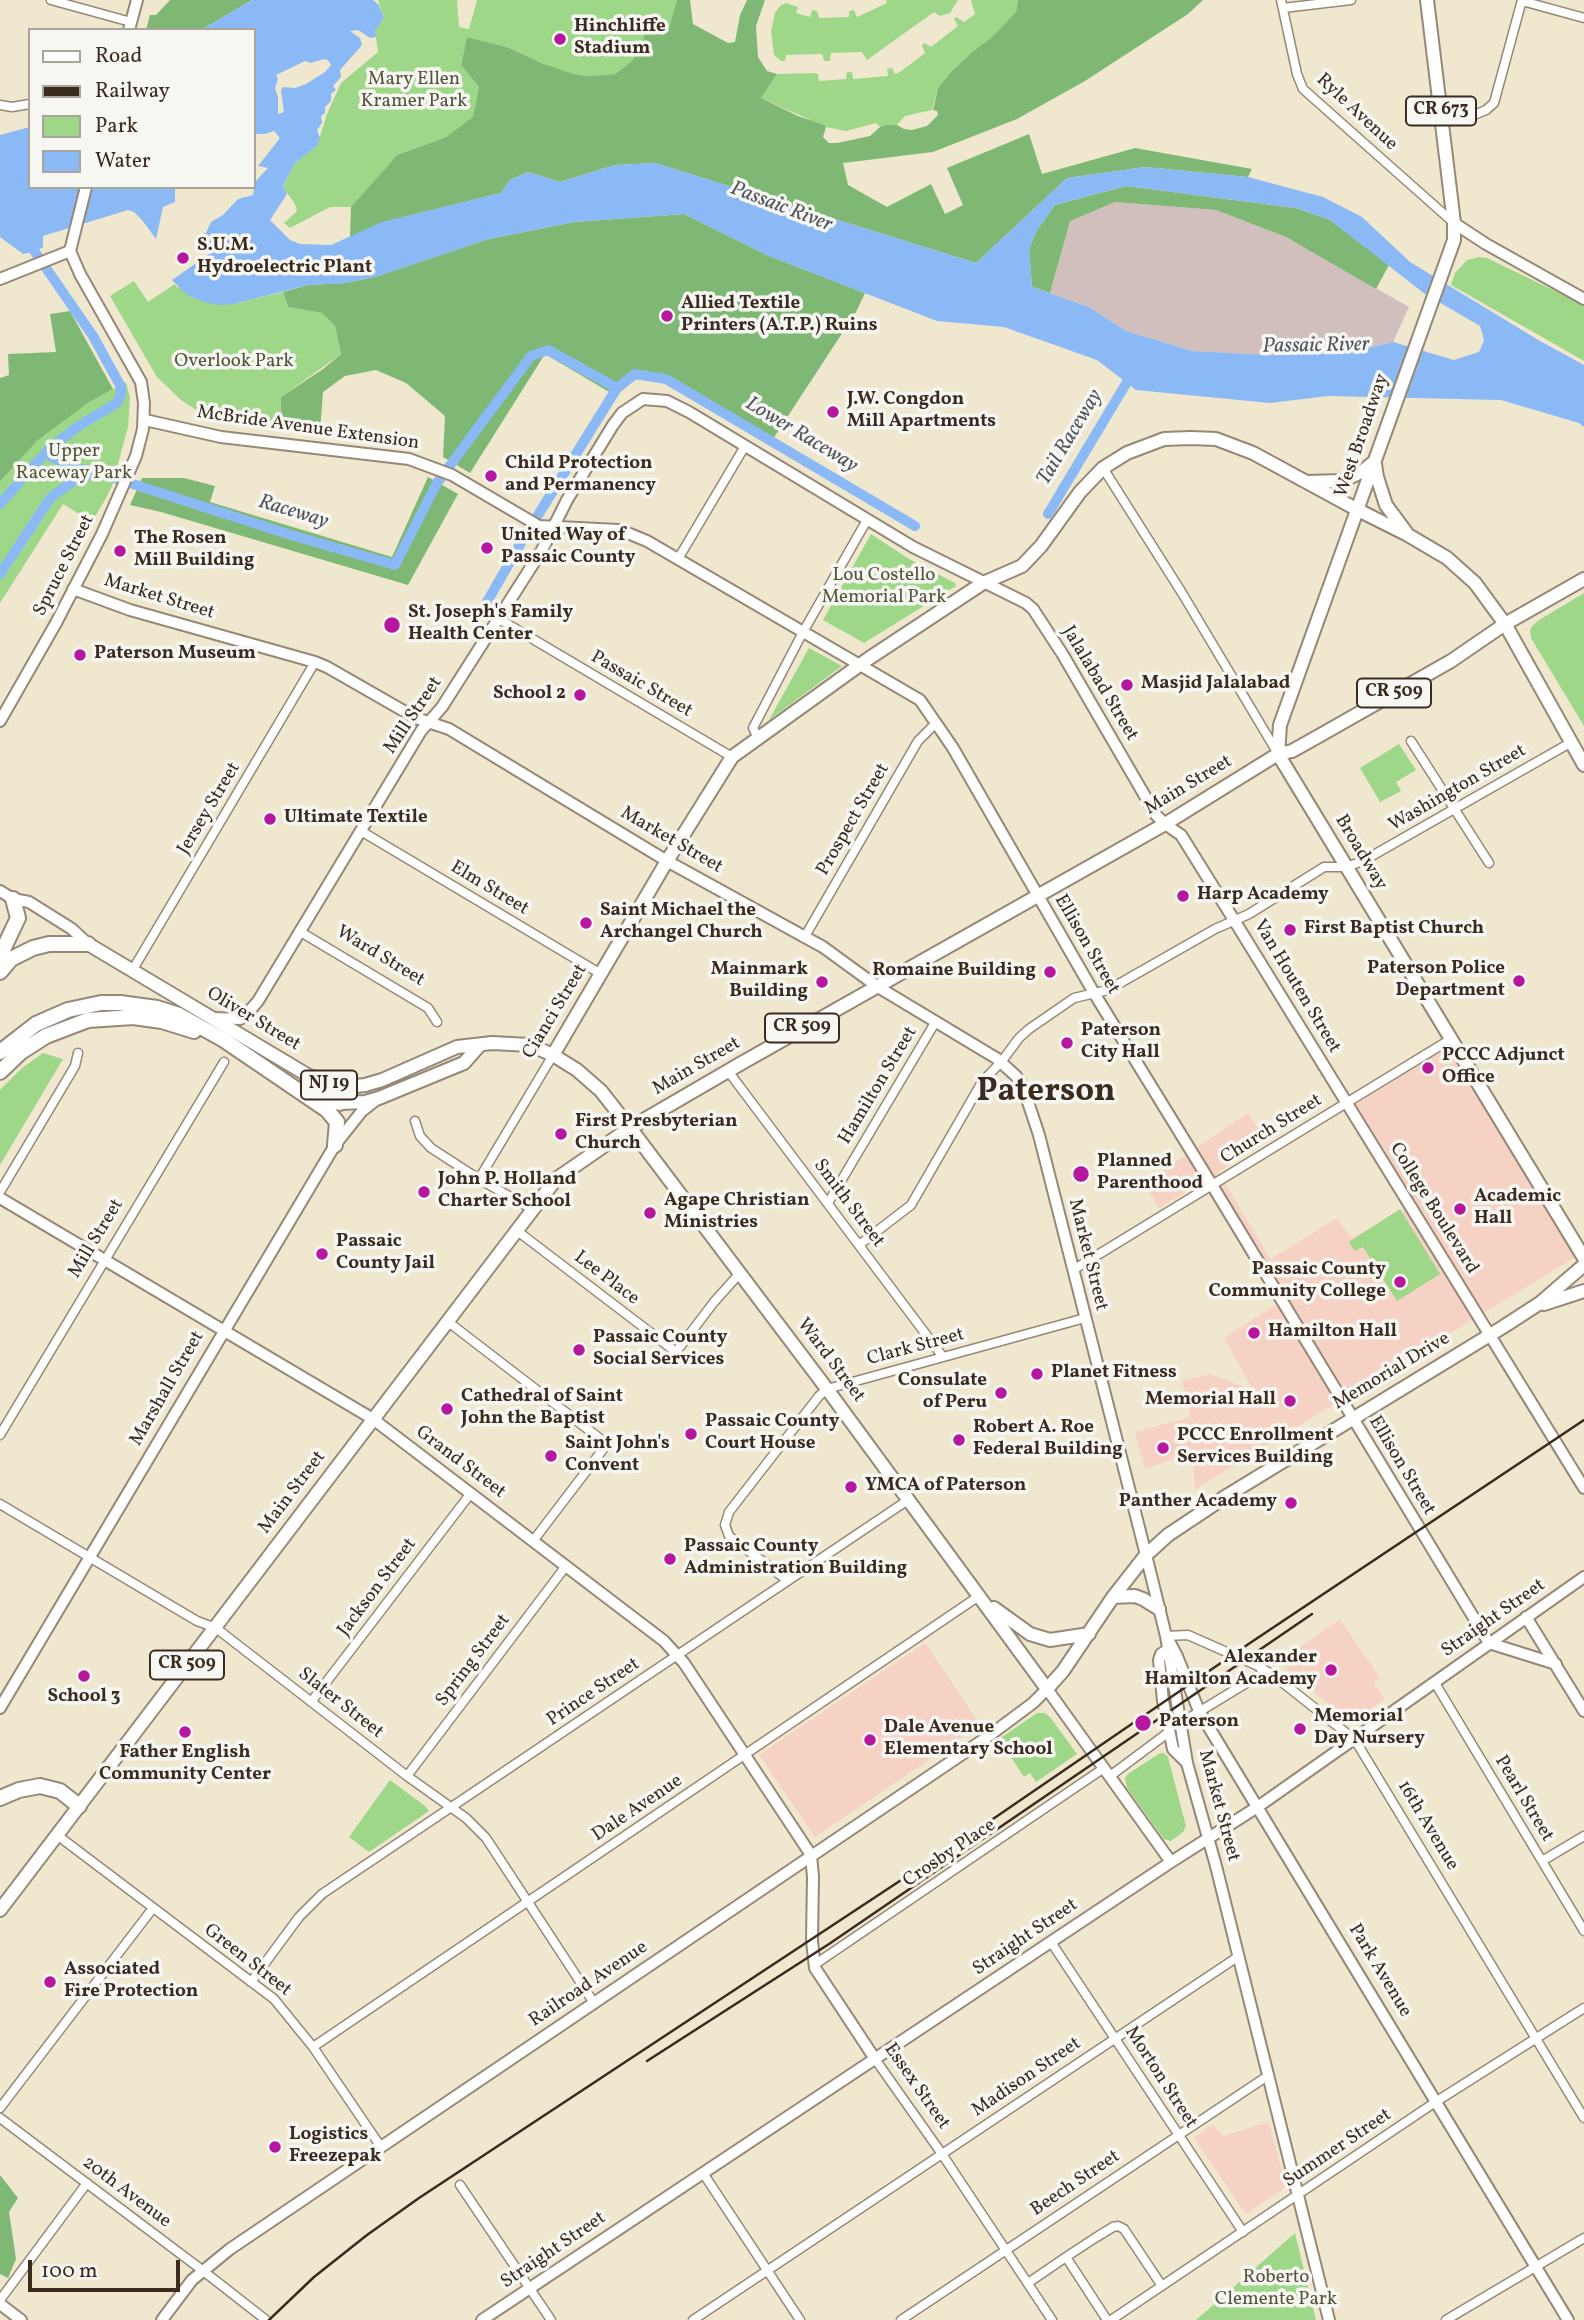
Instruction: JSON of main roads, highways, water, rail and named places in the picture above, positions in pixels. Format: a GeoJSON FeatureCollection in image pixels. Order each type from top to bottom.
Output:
{"type":"FeatureCollection","features":[{"type":"Feature","properties":{"kind":"highway"},"geometry":{"type":"LineString","coordinates":[[0,956],[18,918],[13,899]]}},
{"type":"Feature","properties":{"kind":"highway"},"geometry":{"type":"LineString","coordinates":[[0,971],[12,960],[33,948],[49,944],[88,944]]}},
{"type":"Feature","properties":{"kind":"highway","name":"NJ 19"},"geometry":{"type":"LineString","coordinates":[[0,1052],[23,1033],[52,1016],[83,1006],[120,1003],[157,1008],[179,1015],[225,1040],[302,1091],[316,1098],[340,1103]]}},
{"type":"Feature","properties":{"kind":"highway"},"geometry":{"type":"LineString","coordinates":[[0,1072],[21,1052],[46,1036],[74,1024],[103,1018],[155,1019],[225,1040]]}},
{"type":"Feature","properties":{"kind":"highway"},"geometry":{"type":"LineString","coordinates":[[302,1091],[327,1110],[337,1122],[335,1145]]}},
{"type":"Feature","properties":{"kind":"highway"},"geometry":{"type":"LineString","coordinates":[[0,1798],[19,1790],[40,1786],[60,1791],[79,1806]]}},
{"type":"Feature","properties":{"kind":"main road","name":"West Broadway"},"geometry":{"type":"LineString","coordinates":[[1278,754],[1280,725],[1454,240],[1427,0]]}},
{"type":"Feature","properties":{"kind":"main road","name":"Cianci Street"},"geometry":{"type":"LineString","coordinates":[[553,1055],[667,861],[732,757],[860,664],[984,583],[1022,566],[1031,558],[1080,492],[1103,468],[1150,443],[1176,438],[1202,438],[1227,443],[1253,453],[1306,482]]}},
{"type":"Feature","properties":{"kind":"main road"},"geometry":{"type":"LineString","coordinates":[[1306,482],[1342,481],[1375,462],[1386,505],[1408,535]]}},
{"type":"Feature","properties":{"kind":"main road"},"geometry":{"type":"LineString","coordinates":[[1306,482],[1447,558],[1475,583],[1505,624],[1584,765]]}},
{"type":"Feature","properties":{"kind":"main road","name":"Main Street"},"geometry":{"type":"LineString","coordinates":[[0,1910],[556,1180],[630,1128],[1165,824],[1278,754],[1292,751],[1451,661],[1505,624],[1584,579]]}},
{"type":"Feature","properties":{"kind":"main road","name":"Broadway"},"geometry":{"type":"LineString","coordinates":[[1278,754],[1584,1258]]}},
{"type":"Feature","properties":{"kind":"main road","name":"Oliver Street"},"geometry":{"type":"LineString","coordinates":[[88,944],[324,1083],[340,1087],[365,1085],[457,1046],[478,1046]]}},
{"type":"Feature","properties":{"kind":"main road","name":"Ward Street"},"geometry":{"type":"LineString","coordinates":[[478,1046],[516,1043],[530,1045],[553,1055],[592,1082],[630,1128],[827,1389],[1047,1689]]}},
{"type":"Feature","properties":{"kind":"main road","name":"NJ 19"},"geometry":{"type":"LineString","coordinates":[[340,1103],[365,1102],[379,1098],[464,1063],[478,1046]]}},
{"type":"Feature","properties":{"kind":"main road","name":"Memorial Drive"},"geometry":{"type":"LineString","coordinates":[[1047,1689],[1063,1671],[1113,1597],[1146,1555],[1181,1525],[1490,1335],[1531,1308],[1584,1265]]}},
{"type":"Feature","properties":{"kind":"main road"},"geometry":{"type":"LineString","coordinates":[[1531,1308],[1584,1291]]}},
{"type":"Feature","properties":{"kind":"main road"},"geometry":{"type":"LineString","coordinates":[[979,1595],[1031,1634],[1050,1640],[1089,1634]]}},
{"type":"Feature","properties":{"kind":"main road"},"geometry":{"type":"LineString","coordinates":[[1113,1597],[1135,1596],[1159,1609]]}},
{"type":"Feature","properties":{"kind":"water","name":"Passaic River"},"geometry":{"type":"Polygon","coordinates":[[[252,0],[373,0],[379,5],[384,18],[375,31],[376,37],[370,38],[358,30],[350,31],[360,38],[362,45],[340,70],[341,77],[333,86],[336,90],[331,94],[331,101],[321,116],[322,123],[317,130],[320,138],[317,146],[295,163],[283,186],[287,194],[270,220],[290,240],[300,244],[331,245],[382,222],[501,193],[510,180],[528,172],[560,182],[615,165],[655,163],[976,263],[1067,178],[1145,167],[1248,177],[1323,197],[1362,217],[1410,262],[1584,365],[1584,427],[1579,423],[1501,400],[1328,396],[1270,403],[1136,390],[1097,360],[1004,327],[937,321],[769,256],[684,214],[574,222],[489,239],[378,276],[346,283],[308,285],[234,304],[218,305],[187,295],[172,280],[212,252],[200,234],[206,233],[211,222],[223,215],[238,199],[253,195],[256,181],[268,168],[258,166],[280,138],[274,131],[256,134],[256,28],[204,28],[252,0]],[[328,60],[311,63],[305,61],[276,75],[278,114],[284,112],[281,90],[283,87],[295,88],[306,84],[325,72],[331,65],[328,60]],[[1126,186],[1055,205],[1037,230],[1029,249],[1032,287],[1089,307],[1126,331],[1192,351],[1269,355],[1347,353],[1393,342],[1454,360],[1479,352],[1484,340],[1480,326],[1425,294],[1330,220],[1296,208],[1126,186]]]}},
{"type":"Feature","properties":{"kind":"water"},"geometry":{"type":"Polygon","coordinates":[[[28,128],[28,189],[175,189],[175,202],[163,207],[156,239],[142,220],[128,210],[43,236],[43,247],[23,254],[0,237],[0,135],[28,128]]]}},
{"type":"Feature","properties":{"kind":"waterway","name":"Raceway"},"geometry":{"type":"LineString","coordinates":[[0,504],[48,450],[77,427],[117,403],[121,395],[121,387],[93,336],[35,252]]}},
{"type":"Feature","properties":{"kind":"waterway","name":"Raceway"},"geometry":{"type":"LineString","coordinates":[[48,450],[52,457],[70,466],[395,565],[437,483],[531,356],[548,350],[617,388],[635,374],[666,379],[915,526]]}},
{"type":"Feature","properties":{"kind":"waterway","name":"Tail Raceway"},"geometry":{"type":"LineString","coordinates":[[1048,514],[1127,382]]}},
{"type":"Feature","properties":{"kind":"waterway"},"geometry":{"type":"LineString","coordinates":[[538,515],[617,388]]}},
{"type":"Feature","properties":{"kind":"waterway"},"geometry":{"type":"LineString","coordinates":[[0,574],[51,497],[75,480],[93,473]]}},
{"type":"Feature","properties":{"kind":"waterway"},"geometry":{"type":"LineString","coordinates":[[484,607],[526,534]]}},
{"type":"Feature","properties":{"kind":"railway"},"geometry":{"type":"LineString","coordinates":[[269,2320],[314,2277],[419,2198],[971,1834],[1250,1643],[1584,1420]]}},
{"type":"Feature","properties":{"kind":"railway"},"geometry":{"type":"LineString","coordinates":[[647,2061],[829,1944],[1312,1614]]}},
{"type":"Feature","properties":{"kind":"place","name":"Hinchliffe Stadium"},"geometry":{"type":"Point","coordinates":[560,39]}},
{"type":"Feature","properties":{"kind":"place","name":"S.U.M. Hydroelectric Plant"},"geometry":{"type":"Point","coordinates":[183,258]}},
{"type":"Feature","properties":{"kind":"place","name":"Allied Textile Printers (A.T.P.) Ruins"},"geometry":{"type":"Point","coordinates":[667,316]}},
{"type":"Feature","properties":{"kind":"place","name":"J.W. Congdon Mill Apartments"},"geometry":{"type":"Point","coordinates":[833,412]}},
{"type":"Feature","properties":{"kind":"place","name":"Child Protection and Permanency"},"geometry":{"type":"Point","coordinates":[491,476]}},
{"type":"Feature","properties":{"kind":"place","name":"United Way of Passaic County"},"geometry":{"type":"Point","coordinates":[487,548]}},
{"type":"Feature","properties":{"kind":"place","name":"The Rosen Mill Building"},"geometry":{"type":"Point","coordinates":[120,551]}},
{"type":"Feature","properties":{"kind":"place","name":"St. Joseph's Family Health Center"},"geometry":{"type":"Point","coordinates":[392,625]}},
{"type":"Feature","properties":{"kind":"place","name":"Paterson Museum"},"geometry":{"type":"Point","coordinates":[80,655]}},
{"type":"Feature","properties":{"kind":"place","name":"Masjid Jalalabad"},"geometry":{"type":"Point","coordinates":[1127,685]}},
{"type":"Feature","properties":{"kind":"place","name":"School 2"},"geometry":{"type":"Point","coordinates":[580,695]}},
{"type":"Feature","properties":{"kind":"place","name":"Ultimate Textile"},"geometry":{"type":"Point","coordinates":[270,819]}},
{"type":"Feature","properties":{"kind":"place","name":"Harp Academy"},"geometry":{"type":"Point","coordinates":[1183,896]}},
{"type":"Feature","properties":{"kind":"place","name":"Saint Michael the Archangel Church"},"geometry":{"type":"Point","coordinates":[586,923]}},
{"type":"Feature","properties":{"kind":"place","name":"First Baptist Church"},"geometry":{"type":"Point","coordinates":[1290,930]}},
{"type":"Feature","properties":{"kind":"place","name":"Romaine Building"},"geometry":{"type":"Point","coordinates":[1050,972]}},
{"type":"Feature","properties":{"kind":"place","name":"Paterson Police Department"},"geometry":{"type":"Point","coordinates":[1519,981]}},
{"type":"Feature","properties":{"kind":"place","name":"Mainmark Building"},"geometry":{"type":"Point","coordinates":[822,982]}},
{"type":"Feature","properties":{"kind":"place","name":"Paterson City Hall"},"geometry":{"type":"Point","coordinates":[1067,1043]}},
{"type":"Feature","properties":{"kind":"place","name":"PCCC Adjunct Office"},"geometry":{"type":"Point","coordinates":[1428,1068]}},
{"type":"Feature","properties":{"kind":"place","name":"First Presbyterian Church"},"geometry":{"type":"Point","coordinates":[561,1134]}},
{"type":"Feature","properties":{"kind":"place","name":"Planned Parenthood"},"geometry":{"type":"Point","coordinates":[1081,1174]}},
{"type":"Feature","properties":{"kind":"place","name":"John P. Holland Charter School"},"geometry":{"type":"Point","coordinates":[424,1192]}},
{"type":"Feature","properties":{"kind":"place","name":"Academic Hall"},"geometry":{"type":"Point","coordinates":[1460,1209]}},
{"type":"Feature","properties":{"kind":"place","name":"Agape Christian Ministries"},"geometry":{"type":"Point","coordinates":[650,1213]}},
{"type":"Feature","properties":{"kind":"place","name":"Passaic County Jail"},"geometry":{"type":"Point","coordinates":[322,1254]}},
{"type":"Feature","properties":{"kind":"place","name":"Passaic County Community College"},"geometry":{"type":"Point","coordinates":[1400,1282]}},
{"type":"Feature","properties":{"kind":"place","name":"Hamilton Hall"},"geometry":{"type":"Point","coordinates":[1254,1333]}},
{"type":"Feature","properties":{"kind":"place","name":"Passaic County Social Services"},"geometry":{"type":"Point","coordinates":[579,1350]}},
{"type":"Feature","properties":{"kind":"place","name":"Planet Fitness"},"geometry":{"type":"Point","coordinates":[1037,1374]}},
{"type":"Feature","properties":{"kind":"place","name":"Consulate of Peru"},"geometry":{"type":"Point","coordinates":[1001,1393]}},
{"type":"Feature","properties":{"kind":"place","name":"Memorial Hall"},"geometry":{"type":"Point","coordinates":[1290,1401]}},
{"type":"Feature","properties":{"kind":"place","name":"Cathedral of Saint John the Baptist"},"geometry":{"type":"Point","coordinates":[447,1409]}},
{"type":"Feature","properties":{"kind":"place","name":"Passaic County Court House"},"geometry":{"type":"Point","coordinates":[691,1434]}},
{"type":"Feature","properties":{"kind":"place","name":"Robert A. Roe Federal Building"},"geometry":{"type":"Point","coordinates":[959,1440]}},
{"type":"Feature","properties":{"kind":"place","name":"PCCC Enrollment Services Building"},"geometry":{"type":"Point","coordinates":[1163,1448]}},
{"type":"Feature","properties":{"kind":"place","name":"Saint John's Convent"},"geometry":{"type":"Point","coordinates":[551,1456]}},
{"type":"Feature","properties":{"kind":"place","name":"YMCA of Paterson"},"geometry":{"type":"Point","coordinates":[851,1487]}},
{"type":"Feature","properties":{"kind":"place","name":"Panther Academy"},"geometry":{"type":"Point","coordinates":[1291,1503]}},
{"type":"Feature","properties":{"kind":"place","name":"Passaic County Administration Building"},"geometry":{"type":"Point","coordinates":[670,1559]}},
{"type":"Feature","properties":{"kind":"place","name":"Alexander Hamilton Academy"},"geometry":{"type":"Point","coordinates":[1331,1670]}},
{"type":"Feature","properties":{"kind":"place","name":"School 3"},"geometry":{"type":"Point","coordinates":[84,1676]}},
{"type":"Feature","properties":{"kind":"place","name":"Paterson"},"geometry":{"type":"Point","coordinates":[1143,1723]}},
{"type":"Feature","properties":{"kind":"place","name":"Memorial Day Nursery"},"geometry":{"type":"Point","coordinates":[1300,1729]}},
{"type":"Feature","properties":{"kind":"place","name":"Father English Community Center"},"geometry":{"type":"Point","coordinates":[185,1732]}},
{"type":"Feature","properties":{"kind":"place","name":"Dale Avenue Elementary School"},"geometry":{"type":"Point","coordinates":[870,1740]}},
{"type":"Feature","properties":{"kind":"place","name":"Associated Fire Protection"},"geometry":{"type":"Point","coordinates":[50,1982]}},
{"type":"Feature","properties":{"kind":"place","name":"Logistics Freezepak"},"geometry":{"type":"Point","coordinates":[275,2147]}},
{"type":"Feature","properties":{"kind":"district","name":"Paterson"},"geometry":{"type":"Point","coordinates":[1046,1094]}},
{"type":"Feature","properties":{"kind":"park label","name":"Mary Ellen Kramer Park"},"geometry":{"type":"Point","coordinates":[414,92]}},
{"type":"Feature","properties":{"kind":"park label","name":"Overlook Park"},"geometry":{"type":"Point","coordinates":[234,363]}},
{"type":"Feature","properties":{"kind":"park label","name":"Upper Raceway Park"},"geometry":{"type":"Point","coordinates":[74,464]}},
{"type":"Feature","properties":{"kind":"park label","name":"Lou Costello Memorial Park"},"geometry":{"type":"Point","coordinates":[884,588]}},
{"type":"Feature","properties":{"kind":"park label","name":"Roberto Clemente Park"},"geometry":{"type":"Point","coordinates":[1276,2290]}},
{"type":"Feature","properties":{"kind":"water label","name":"Lower Raceway"},"geometry":{"type":"Point","coordinates":[801,436]}}]}
